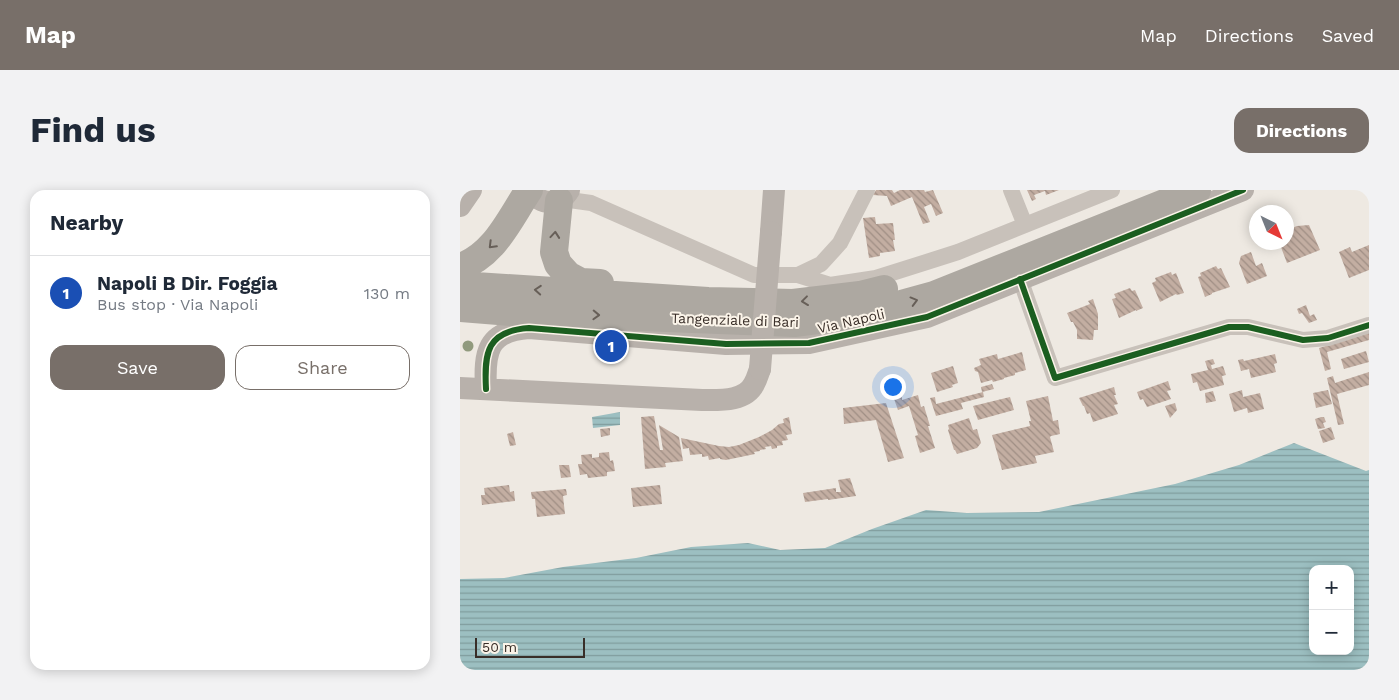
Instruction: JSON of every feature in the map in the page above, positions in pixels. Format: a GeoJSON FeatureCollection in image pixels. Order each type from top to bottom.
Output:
{"type":"FeatureCollection","features":[{"type":"Feature","properties":{"kind":"highway"},"geometry":{"type":"LineString","coordinates":[[460,267],[468,265],[490,248],[502,234],[518,206],[530,190]]}},
{"type":"Feature","properties":{"kind":"highway","name":"Tangenziale di Bari"},"geometry":{"type":"LineString","coordinates":[[460,285],[708,301],[793,303],[860,295],[924,279],[1149,190]]}},
{"type":"Feature","properties":{"kind":"highway","name":"Tangenziale di Bari"},"geometry":{"type":"LineString","coordinates":[[460,308],[511,312],[794,323],[865,314],[934,295],[1197,190]]}},
{"type":"Feature","properties":{"kind":"highway"},"geometry":{"type":"LineString","coordinates":[[567,195],[554,252],[558,264],[568,275],[581,282],[676,288],[708,301]]}},
{"type":"Feature","properties":{"kind":"highway"},"geometry":{"type":"LineString","coordinates":[[460,321],[511,312]]}},
{"type":"Feature","properties":{"kind":"street"},"geometry":{"type":"LineString","coordinates":[[460,206],[471,190]]}},
{"type":"Feature","properties":{"kind":"street"},"geometry":{"type":"LineString","coordinates":[[530,190],[535,197],[542,201],[550,202],[567,195],[591,203],[754,275],[798,275],[830,285],[876,278],[958,252],[1112,190]]}},
{"type":"Feature","properties":{"kind":"street"},"geometry":{"type":"LineString","coordinates":[[798,275],[821,264],[840,243],[868,190]]}},
{"type":"Feature","properties":{"kind":"street"},"geometry":{"type":"LineString","coordinates":[[1012,190],[1025,225]]}},
{"type":"Feature","properties":{"kind":"street","name":"Via Napoli"},"geometry":{"type":"LineString","coordinates":[[486,389],[485,367],[490,347],[503,334],[514,329],[529,328],[726,344],[809,343],[927,316],[1243,190]]}},
{"type":"Feature","properties":{"kind":"street"},"geometry":{"type":"LineString","coordinates":[[460,388],[702,400],[726,400],[742,396],[754,386],[760,368],[773,194]]}},
{"type":"Feature","properties":{"kind":"street"},"geometry":{"type":"LineString","coordinates":[[1020,279],[1055,378],[1229,327],[1248,327],[1303,340],[1328,338],[1369,325]]}},
{"type":"Feature","properties":{"kind":"water"},"geometry":{"type":"Polygon","coordinates":[[[620,412],[620,425],[593,428],[592,417],[620,412]]]}},
{"type":"Feature","properties":{"kind":"water"},"geometry":{"type":"Polygon","coordinates":[[[1294,443],[1366,471],[1369,470],[1369,670],[460,670],[460,579],[504,578],[563,567],[636,558],[691,547],[748,543],[780,550],[825,548],[926,510],[967,513],[1039,512],[1175,484],[1239,465],[1294,443]]]}},
{"type":"Feature","properties":{"kind":"building"},"geometry":{"type":"Polygon","coordinates":[[[876,190],[892,190],[894,193],[900,190],[924,190],[925,192],[933,190],[943,213],[936,216],[931,204],[924,207],[930,222],[923,224],[912,197],[891,206],[887,196],[873,195],[876,190]]]}},
{"type":"Feature","properties":{"kind":"building"},"geometry":{"type":"Polygon","coordinates":[[[1027,190],[1059,190],[1046,195],[1045,191],[1034,195],[1036,199],[1032,201],[1027,190]]]}},
{"type":"Feature","properties":{"kind":"building"},"geometry":{"type":"Polygon","coordinates":[[[875,217],[876,224],[893,223],[895,251],[880,253],[880,256],[869,258],[863,218],[875,217]]]}},
{"type":"Feature","properties":{"kind":"building"},"geometry":{"type":"Polygon","coordinates":[[[1309,225],[1320,250],[1287,263],[1282,250],[1294,250],[1294,227],[1309,225]]]}},
{"type":"Feature","properties":{"kind":"building"},"geometry":{"type":"Polygon","coordinates":[[[1369,245],[1369,270],[1349,278],[1339,252],[1350,247],[1352,252],[1369,245]]]}},
{"type":"Feature","properties":{"kind":"building"},"geometry":{"type":"Polygon","coordinates":[[[1251,252],[1256,266],[1262,263],[1267,276],[1247,284],[1239,263],[1241,256],[1251,252]]]}},
{"type":"Feature","properties":{"kind":"building"},"geometry":{"type":"Polygon","coordinates":[[[1216,266],[1218,269],[1221,268],[1230,287],[1205,297],[1198,277],[1201,276],[1200,273],[1216,266]]]}},
{"type":"Feature","properties":{"kind":"building"},"geometry":{"type":"Polygon","coordinates":[[[1171,272],[1172,275],[1176,273],[1184,293],[1176,294],[1160,302],[1152,283],[1156,281],[1155,278],[1171,272]]]}},
{"type":"Feature","properties":{"kind":"building"},"geometry":{"type":"Polygon","coordinates":[[[1130,288],[1132,291],[1135,290],[1143,308],[1119,318],[1112,299],[1116,298],[1114,294],[1130,288]]]}},
{"type":"Feature","properties":{"kind":"building"},"geometry":{"type":"Polygon","coordinates":[[[1093,299],[1098,314],[1098,330],[1094,330],[1093,340],[1077,339],[1077,330],[1067,313],[1090,304],[1088,301],[1093,299]]]}},
{"type":"Feature","properties":{"kind":"building"},"geometry":{"type":"Polygon","coordinates":[[[1306,305],[1310,316],[1314,314],[1317,320],[1309,323],[1302,313],[1299,314],[1297,309],[1306,305]]]}},
{"type":"Feature","properties":{"kind":"building"},"geometry":{"type":"Polygon","coordinates":[[[1369,333],[1369,340],[1327,352],[1331,369],[1325,371],[1319,348],[1369,333]]]}},
{"type":"Feature","properties":{"kind":"building"},"geometry":{"type":"Polygon","coordinates":[[[1366,351],[1369,362],[1344,369],[1341,359],[1366,351]]]}},
{"type":"Feature","properties":{"kind":"building"},"geometry":{"type":"Polygon","coordinates":[[[1022,352],[1026,370],[1004,379],[981,383],[978,372],[974,368],[981,365],[979,359],[997,354],[998,359],[1022,352]]]}},
{"type":"Feature","properties":{"kind":"building"},"geometry":{"type":"Polygon","coordinates":[[[1275,354],[1277,363],[1274,364],[1276,372],[1251,378],[1249,369],[1241,371],[1238,360],[1243,359],[1244,361],[1275,354]]]}},
{"type":"Feature","properties":{"kind":"building"},"geometry":{"type":"Polygon","coordinates":[[[1213,359],[1215,364],[1211,365],[1212,369],[1223,366],[1226,375],[1222,376],[1224,385],[1200,391],[1197,382],[1193,383],[1191,374],[1208,370],[1205,361],[1213,359]]]}},
{"type":"Feature","properties":{"kind":"building"},"geometry":{"type":"Polygon","coordinates":[[[953,366],[958,383],[952,385],[953,387],[937,392],[931,373],[953,366]]]}},
{"type":"Feature","properties":{"kind":"building"},"geometry":{"type":"Polygon","coordinates":[[[1369,372],[1369,385],[1337,394],[1344,424],[1338,425],[1327,378],[1333,376],[1335,383],[1369,372]]]}},
{"type":"Feature","properties":{"kind":"building"},"geometry":{"type":"Polygon","coordinates":[[[1168,381],[1171,390],[1167,391],[1171,399],[1147,407],[1143,399],[1140,400],[1137,392],[1168,381]]]}},
{"type":"Feature","properties":{"kind":"building"},"geometry":{"type":"Polygon","coordinates":[[[992,384],[994,389],[982,392],[981,387],[992,384]]]}},
{"type":"Feature","properties":{"kind":"building"},"geometry":{"type":"Polygon","coordinates":[[[1114,387],[1116,395],[1114,395],[1118,404],[1114,405],[1118,414],[1093,422],[1090,413],[1087,414],[1079,398],[1114,387]]]}},
{"type":"Feature","properties":{"kind":"building"},"geometry":{"type":"Polygon","coordinates":[[[1242,390],[1243,397],[1260,393],[1264,409],[1248,413],[1247,408],[1234,412],[1229,394],[1242,390]]]}},
{"type":"Feature","properties":{"kind":"building"},"geometry":{"type":"Polygon","coordinates":[[[1328,390],[1332,404],[1316,408],[1313,393],[1328,390]]]}},
{"type":"Feature","properties":{"kind":"building"},"geometry":{"type":"Polygon","coordinates":[[[1213,391],[1216,401],[1206,403],[1205,393],[1213,391]]]}},
{"type":"Feature","properties":{"kind":"building"},"geometry":{"type":"Polygon","coordinates":[[[983,392],[984,397],[961,403],[963,409],[936,416],[930,398],[935,397],[936,404],[983,392]]]}},
{"type":"Feature","properties":{"kind":"building"},"geometry":{"type":"Polygon","coordinates":[[[918,395],[921,407],[924,406],[935,448],[920,453],[915,436],[918,435],[909,406],[898,410],[894,399],[902,397],[902,400],[918,395]]]}},
{"type":"Feature","properties":{"kind":"building"},"geometry":{"type":"Polygon","coordinates":[[[1048,396],[1053,421],[1058,420],[1060,434],[1050,437],[1054,452],[1035,456],[1037,463],[1002,470],[992,435],[1030,426],[1029,421],[1031,421],[1026,401],[1048,396]]]}},
{"type":"Feature","properties":{"kind":"building"},"geometry":{"type":"Polygon","coordinates":[[[1010,397],[1014,410],[978,420],[973,406],[1010,397]]]}},
{"type":"Feature","properties":{"kind":"building"},"geometry":{"type":"Polygon","coordinates":[[[886,403],[904,458],[888,462],[876,420],[844,424],[843,408],[886,403]]]}},
{"type":"Feature","properties":{"kind":"building"},"geometry":{"type":"Polygon","coordinates":[[[1175,403],[1177,410],[1170,418],[1165,406],[1175,403]]]}},
{"type":"Feature","properties":{"kind":"building"},"geometry":{"type":"Polygon","coordinates":[[[654,416],[660,450],[663,450],[659,425],[679,437],[683,461],[665,463],[666,467],[645,469],[641,417],[654,416]]]}},
{"type":"Feature","properties":{"kind":"building"},"geometry":{"type":"Polygon","coordinates":[[[789,417],[792,434],[786,435],[788,440],[782,441],[783,445],[777,446],[777,448],[765,447],[766,449],[754,452],[755,454],[726,460],[720,458],[709,460],[708,456],[702,457],[702,454],[690,455],[689,448],[683,449],[681,438],[719,446],[739,445],[772,430],[779,424],[784,423],[783,419],[789,417]]]}},
{"type":"Feature","properties":{"kind":"building"},"geometry":{"type":"Polygon","coordinates":[[[1324,417],[1326,422],[1323,423],[1325,428],[1318,429],[1315,419],[1324,417]]]}},
{"type":"Feature","properties":{"kind":"building"},"geometry":{"type":"Polygon","coordinates":[[[969,418],[973,430],[977,429],[981,443],[977,448],[957,454],[954,450],[948,425],[969,418]]]}},
{"type":"Feature","properties":{"kind":"building"},"geometry":{"type":"Polygon","coordinates":[[[1331,427],[1335,439],[1323,443],[1319,431],[1331,427]]]}},
{"type":"Feature","properties":{"kind":"building"},"geometry":{"type":"Polygon","coordinates":[[[610,428],[610,435],[601,437],[600,429],[610,428]]]}},
{"type":"Feature","properties":{"kind":"building"},"geometry":{"type":"Polygon","coordinates":[[[513,432],[516,445],[510,446],[507,434],[513,432]]]}},
{"type":"Feature","properties":{"kind":"building"},"geometry":{"type":"Polygon","coordinates":[[[609,452],[610,461],[613,460],[615,471],[607,472],[607,476],[588,478],[587,474],[580,475],[578,464],[582,464],[581,455],[592,454],[592,458],[599,457],[599,453],[609,452]]]}},
{"type":"Feature","properties":{"kind":"building"},"geometry":{"type":"Polygon","coordinates":[[[559,465],[569,465],[571,477],[561,478],[559,465]]]}},
{"type":"Feature","properties":{"kind":"building"},"geometry":{"type":"Polygon","coordinates":[[[850,478],[856,496],[805,502],[803,493],[836,488],[836,492],[841,492],[838,480],[850,478]]]}},
{"type":"Feature","properties":{"kind":"building"},"geometry":{"type":"Polygon","coordinates":[[[509,485],[510,492],[514,491],[515,501],[482,505],[481,495],[485,495],[484,488],[509,485]]]}},
{"type":"Feature","properties":{"kind":"building"},"geometry":{"type":"Polygon","coordinates":[[[660,485],[662,504],[633,507],[631,488],[660,485]]]}},
{"type":"Feature","properties":{"kind":"building"},"geometry":{"type":"Polygon","coordinates":[[[566,489],[567,495],[563,496],[565,514],[537,517],[535,499],[532,499],[531,492],[566,489]]]}},
{"type":"Feature","properties":{"kind":"cycle path"},"geometry":{"type":"LineString","coordinates":[[486,389],[486,364],[491,346],[496,339],[515,330],[529,328],[726,344],[809,343],[927,317],[1243,190]]}},
{"type":"Feature","properties":{"kind":"cycle path"},"geometry":{"type":"LineString","coordinates":[[1020,279],[1055,378],[1229,327],[1248,327],[1303,340],[1328,338],[1369,325]]}},
{"type":"Feature","properties":{"kind":"place","name":"Napoli B Dir. Foggia"},"geometry":{"type":"Point","coordinates":[611,346]}}]}
